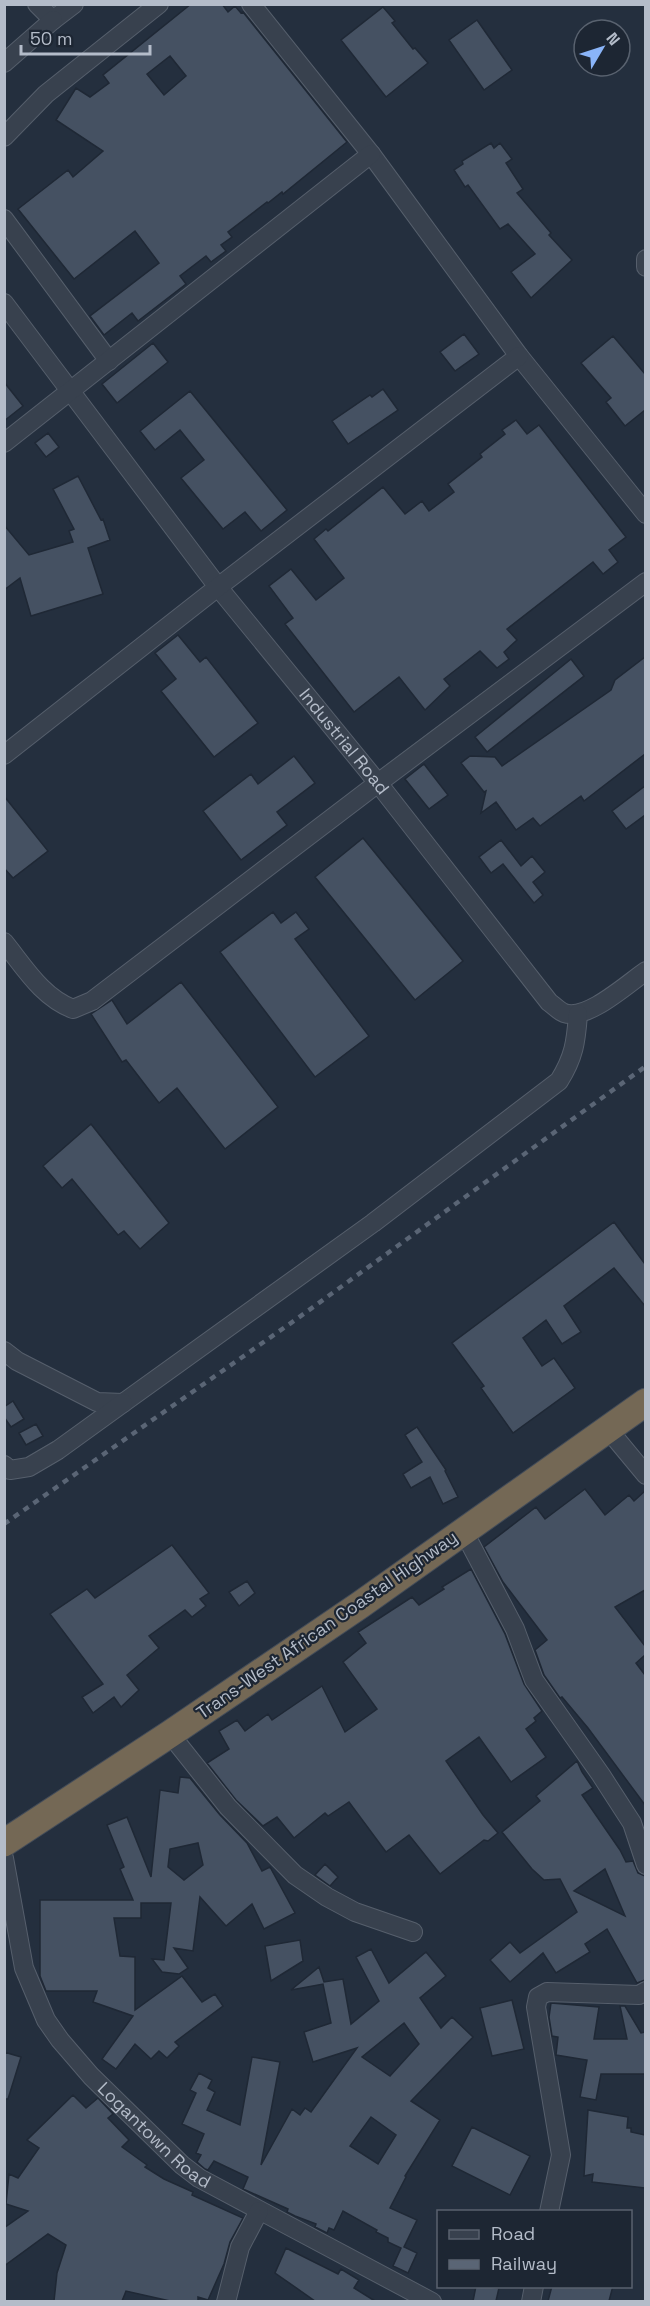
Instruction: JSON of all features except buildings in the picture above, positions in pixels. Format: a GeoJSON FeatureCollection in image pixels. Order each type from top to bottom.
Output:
{"type":"FeatureCollection","features":[{"type":"Feature","properties":{"kind":"highway","name":"Trans-West African Coastal Highway"},"geometry":{"type":"LineString","coordinates":[[4,1843],[360,1605],[645,1402]]}},
{"type":"Feature","properties":{"kind":"street"},"geometry":{"type":"LineString","coordinates":[[37,4],[53,20]]}},
{"type":"Feature","properties":{"kind":"street"},"geometry":{"type":"LineString","coordinates":[[4,63],[74,4]]}},
{"type":"Feature","properties":{"kind":"street"},"geometry":{"type":"LineString","coordinates":[[4,137],[46,94],[159,4]]}},
{"type":"Feature","properties":{"kind":"street"},"geometry":{"type":"LineString","coordinates":[[251,4],[371,154],[519,356],[645,514]]}},
{"type":"Feature","properties":{"kind":"street"},"geometry":{"type":"LineString","coordinates":[[4,443],[371,154]]}},
{"type":"Feature","properties":{"kind":"street"},"geometry":{"type":"LineString","coordinates":[[4,219],[109,361]]}},
{"type":"Feature","properties":{"kind":"street"},"geometry":{"type":"LineString","coordinates":[[645,259],[645,267]]}},
{"type":"Feature","properties":{"kind":"street","name":"Industrial Road"},"geometry":{"type":"LineString","coordinates":[[4,303],[218,587],[378,783],[549,1002],[564,1012],[578,1014]]}},
{"type":"Feature","properties":{"kind":"street"},"geometry":{"type":"LineString","coordinates":[[4,755],[519,356]]}},
{"type":"Feature","properties":{"kind":"street"},"geometry":{"type":"LineString","coordinates":[[4,942],[41,989],[57,1003],[73,1010],[92,1001],[645,582]]}},
{"type":"Feature","properties":{"kind":"street"},"geometry":{"type":"LineString","coordinates":[[4,1465],[10,1470],[29,1467],[58,1450],[374,1223],[559,1081],[570,1064],[576,1046],[578,1014],[592,1009],[645,971]]}},
{"type":"Feature","properties":{"kind":"street"},"geometry":{"type":"LineString","coordinates":[[4,1351],[97,1402],[123,1403]]}},
{"type":"Feature","properties":{"kind":"street"},"geometry":{"type":"LineString","coordinates":[[608,1428],[645,1475]]}},
{"type":"Feature","properties":{"kind":"street"},"geometry":{"type":"LineString","coordinates":[[463,1530],[516,1629],[534,1680],[601,1774],[639,1820],[645,1865]]}},
{"type":"Feature","properties":{"kind":"street"},"geometry":{"type":"LineString","coordinates":[[170,1734],[228,1807],[295,1875],[327,1897],[355,1912],[413,1932]]}},
{"type":"Feature","properties":{"kind":"street","name":"Logantown Road"},"geometry":{"type":"LineString","coordinates":[[4,1858],[24,1968],[46,2020],[60,2040],[92,2076],[182,2165],[199,2178],[432,2301]]}},
{"type":"Feature","properties":{"kind":"street"},"geometry":{"type":"LineString","coordinates":[[549,2210],[561,2155],[536,2007],[538,1997],[548,1992],[639,1995],[645,1991]]}},
{"type":"Feature","properties":{"kind":"street"},"geometry":{"type":"LineString","coordinates":[[226,2301],[240,2247],[259,2211]]}},
{"type":"Feature","properties":{"kind":"railway"},"geometry":{"type":"LineString","coordinates":[[4,1524],[298,1318],[646,1066]]}}]}
